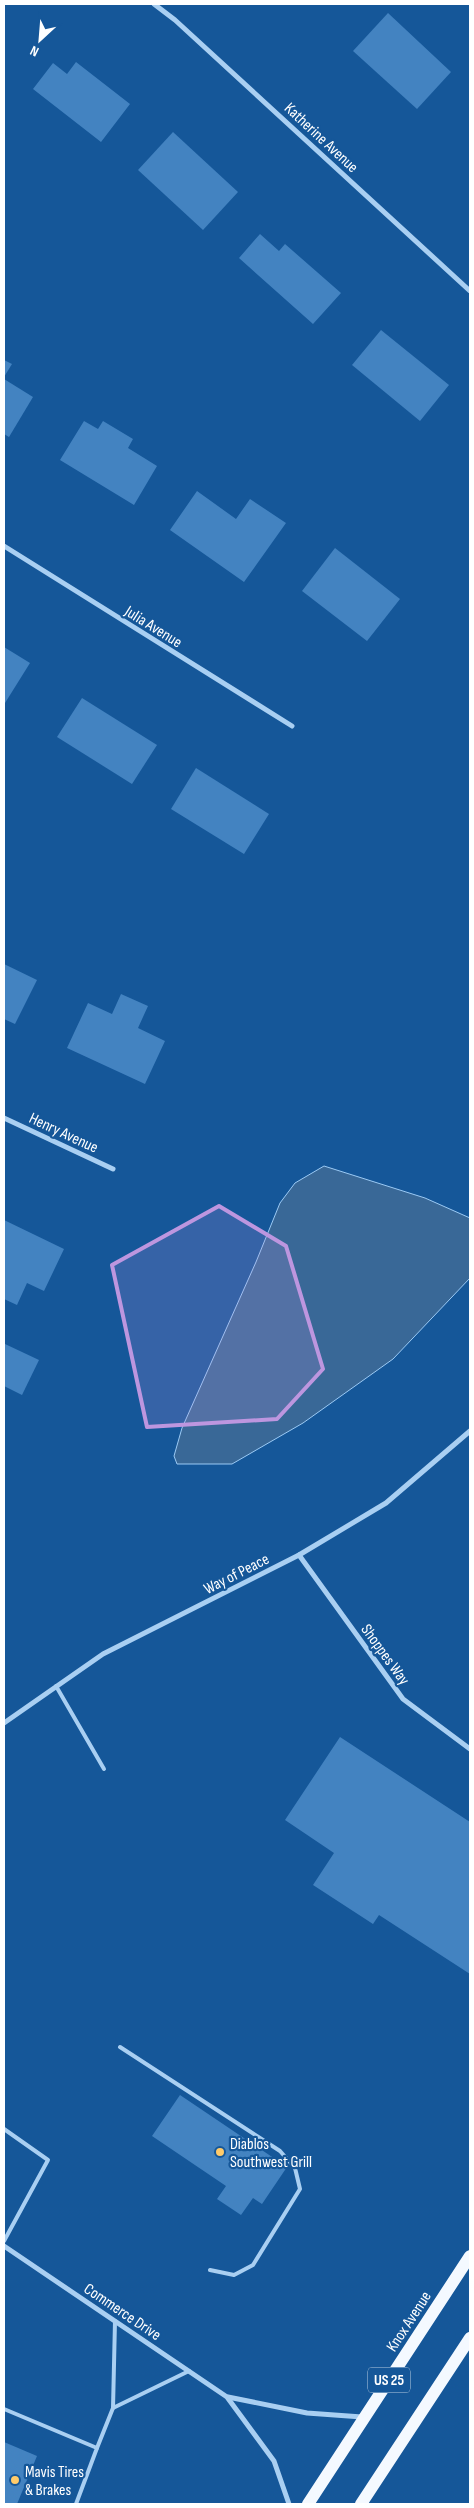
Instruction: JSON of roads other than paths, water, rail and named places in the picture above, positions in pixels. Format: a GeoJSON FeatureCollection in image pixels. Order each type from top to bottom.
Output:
{"type":"FeatureCollection","features":[{"type":"Feature","properties":{"kind":"main road","name":"Knox Avenue"},"geometry":{"type":"LineString","coordinates":[[308,2504],[470,2256]]}},
{"type":"Feature","properties":{"kind":"main road","name":"US 25"},"geometry":{"type":"LineString","coordinates":[[361,2504],[470,2338]]}},
{"type":"Feature","properties":{"kind":"street","name":"Katherine Avenue"},"geometry":{"type":"LineString","coordinates":[[154,4],[175,20],[470,291]]}},
{"type":"Feature","properties":{"kind":"street","name":"Julia Avenue"},"geometry":{"type":"LineString","coordinates":[[4,546],[292,726]]}},
{"type":"Feature","properties":{"kind":"street","name":"Henry Avenue"},"geometry":{"type":"LineString","coordinates":[[4,1118],[113,1169]]}},
{"type":"Feature","properties":{"kind":"street","name":"Way of Peace"},"geometry":{"type":"LineString","coordinates":[[4,1723],[55,1685],[104,1654],[299,1555],[386,1503],[470,1431]]}},
{"type":"Feature","properties":{"kind":"street","name":"Shoppes Way"},"geometry":{"type":"LineString","coordinates":[[299,1555],[403,1699],[470,1749]]}},
{"type":"Feature","properties":{"kind":"street","name":"Commerce Drive"},"geometry":{"type":"LineString","coordinates":[[4,2246],[227,2397],[274,2461],[289,2504]]}},
{"type":"Feature","properties":{"kind":"street","name":"Commerce Drive"},"geometry":{"type":"LineString","coordinates":[[227,2397],[307,2414],[365,2417]]}},
{"type":"Feature","properties":{"kind":"lane"},"geometry":{"type":"LineString","coordinates":[[55,1685],[104,1769]]}},
{"type":"Feature","properties":{"kind":"lane"},"geometry":{"type":"LineString","coordinates":[[120,2047],[280,2151],[295,2168],[300,2189],[253,2265],[234,2274],[210,2270]]}},
{"type":"Feature","properties":{"kind":"lane"},"geometry":{"type":"LineString","coordinates":[[4,2129],[48,2160],[4,2241]]}},
{"type":"Feature","properties":{"kind":"lane"},"geometry":{"type":"LineString","coordinates":[[76,2504],[113,2408],[115,2321]]}},
{"type":"Feature","properties":{"kind":"lane"},"geometry":{"type":"LineString","coordinates":[[113,2408],[189,2371]]}},
{"type":"Feature","properties":{"kind":"lane"},"geometry":{"type":"LineString","coordinates":[[4,2409],[97,2448]]}},
{"type":"Feature","properties":{"kind":"water"},"geometry":{"type":"Polygon","coordinates":[[[324,1166],[425,1198],[470,1218],[470,1278],[393,1359],[303,1423],[232,1464],[177,1464],[174,1456],[182,1428],[256,1262],[280,1203],[295,1183],[324,1166]]]}},
{"type":"Feature","properties":{"kind":"place","name":"Diablos Southwest Grill"},"geometry":{"type":"Point","coordinates":[220,2152]}},
{"type":"Feature","properties":{"kind":"place","name":"Mavis Tires & Brakes"},"geometry":{"type":"Point","coordinates":[15,2480]}}]}
